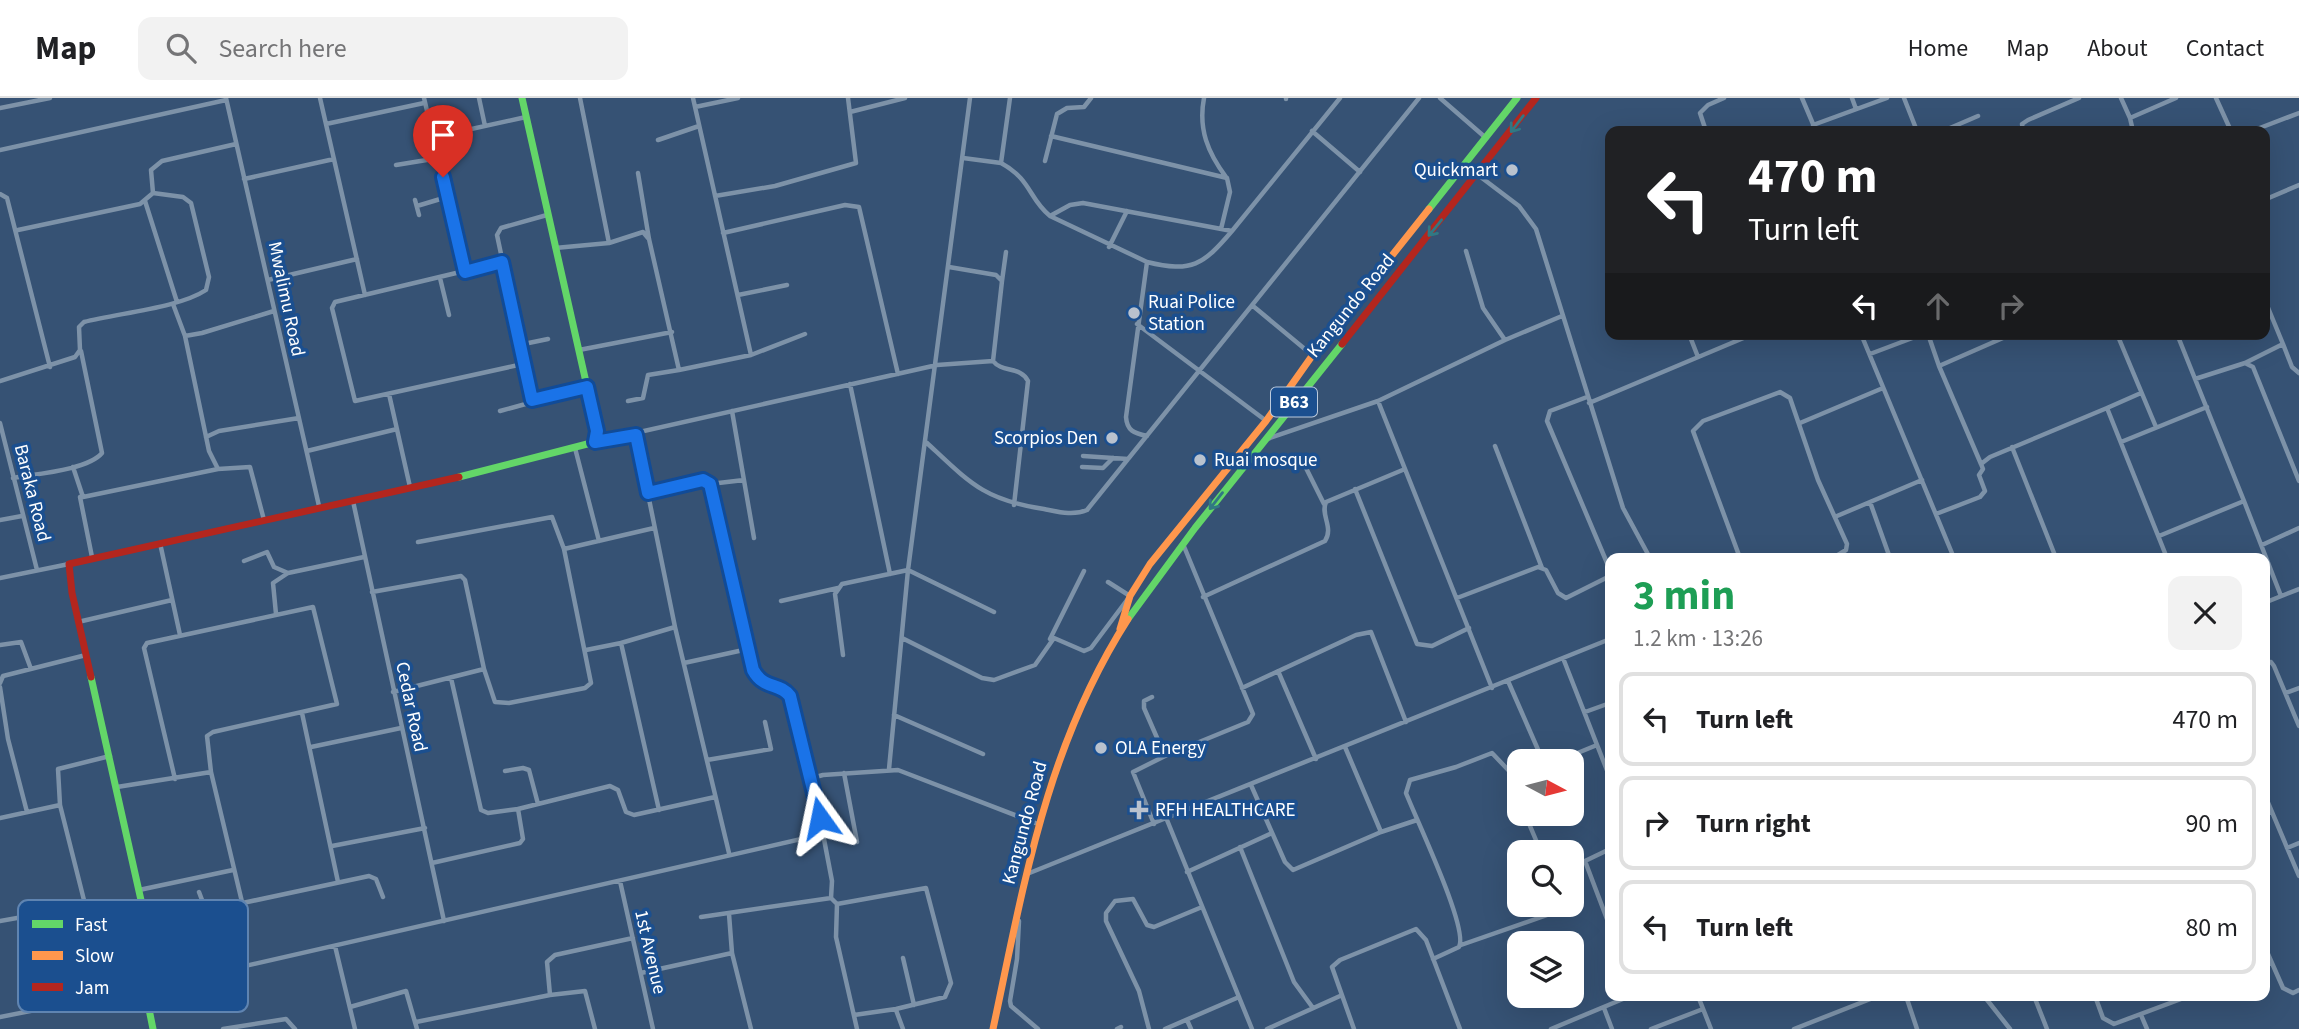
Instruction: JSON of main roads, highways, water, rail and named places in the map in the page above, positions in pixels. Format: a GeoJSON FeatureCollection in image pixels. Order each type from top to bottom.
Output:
{"type":"FeatureCollection","features":[{"type":"Feature","properties":{"kind":"main road"},"geometry":{"type":"LineString","coordinates":[[141,900],[78,622],[69,564],[595,442],[597,431],[522,98]]}},
{"type":"Feature","properties":{"kind":"main road","name":"Kangundo Road"},"geometry":{"type":"LineString","coordinates":[[1118,635],[1130,596],[1150,564],[1266,421],[1312,356],[1517,98]]}},
{"type":"Feature","properties":{"kind":"main road","name":"Kangundo Road"},"geometry":{"type":"LineString","coordinates":[[993,1029],[1038,824],[1073,720],[1118,635],[1183,544],[1478,175],[1536,98]]}},
{"type":"Feature","properties":{"kind":"main road"},"geometry":{"type":"LineString","coordinates":[[1485,139],[1496,151]]}},
{"type":"Feature","properties":{"kind":"main road"},"geometry":{"type":"LineString","coordinates":[[1150,564],[1154,569],[1163,571]]}},
{"type":"Feature","properties":{"kind":"place","name":"Quickmart"},"geometry":{"type":"Point","coordinates":[1512,170]}},
{"type":"Feature","properties":{"kind":"place","name":"Ruai Police Station"},"geometry":{"type":"Point","coordinates":[1134,313]}},
{"type":"Feature","properties":{"kind":"place","name":"Scorpios Den"},"geometry":{"type":"Point","coordinates":[1112,438]}},
{"type":"Feature","properties":{"kind":"place","name":"Ruai mosque"},"geometry":{"type":"Point","coordinates":[1200,460]}},
{"type":"Feature","properties":{"kind":"place","name":"OLA Energy"},"geometry":{"type":"Point","coordinates":[1101,748]}},
{"type":"Feature","properties":{"kind":"place","name":"RFH HEALTHCARE"},"geometry":{"type":"Point","coordinates":[1139,810]}}]}
